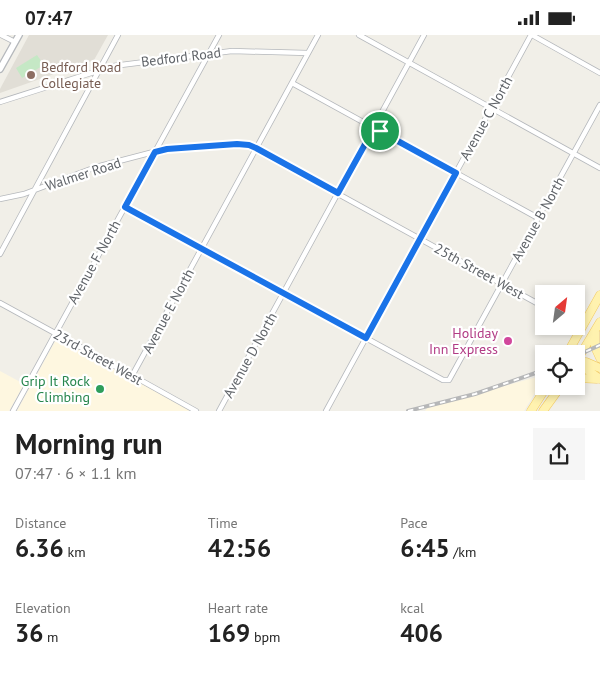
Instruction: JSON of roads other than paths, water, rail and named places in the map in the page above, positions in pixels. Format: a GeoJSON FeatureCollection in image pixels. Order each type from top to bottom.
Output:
{"type":"FeatureCollection","features":[{"type":"Feature","properties":{"kind":"main road"},"geometry":{"type":"LineString","coordinates":[[585,318],[600,295]]}},
{"type":"Feature","properties":{"kind":"main road"},"geometry":{"type":"LineString","coordinates":[[585,347],[600,322]]}},
{"type":"Feature","properties":{"kind":"main road"},"geometry":{"type":"LineString","coordinates":[[595,330],[595,347],[600,358]]}},
{"type":"Feature","properties":{"kind":"main road"},"geometry":{"type":"LineString","coordinates":[[573,345],[576,335]]}},
{"type":"Feature","properties":{"kind":"main road"},"geometry":{"type":"LineString","coordinates":[[585,362],[600,368]]}},
{"type":"Feature","properties":{"kind":"main road"},"geometry":{"type":"LineString","coordinates":[[585,368],[600,379]]}},
{"type":"Feature","properties":{"kind":"main road"},"geometry":{"type":"LineString","coordinates":[[585,378],[600,379]]}},
{"type":"Feature","properties":{"kind":"main road"},"geometry":{"type":"LineString","coordinates":[[532,411],[542,395]]}},
{"type":"Feature","properties":{"kind":"main road"},"geometry":{"type":"LineString","coordinates":[[543,411],[555,395]]}},
{"type":"Feature","properties":{"kind":"street"},"geometry":{"type":"LineString","coordinates":[[1,35],[15,43]]}},
{"type":"Feature","properties":{"kind":"street"},"geometry":{"type":"LineString","coordinates":[[0,69],[19,35]]}},
{"type":"Feature","properties":{"kind":"street"},"geometry":{"type":"LineString","coordinates":[[0,254],[118,35]]}},
{"type":"Feature","properties":{"kind":"street","name":"Avenue F North"},"geometry":{"type":"LineString","coordinates":[[13,411],[219,35]]}},
{"type":"Feature","properties":{"kind":"street","name":"Avenue E North"},"geometry":{"type":"LineString","coordinates":[[132,376],[318,35]]}},
{"type":"Feature","properties":{"kind":"street"},"geometry":{"type":"LineString","coordinates":[[359,35],[600,168]]}},
{"type":"Feature","properties":{"kind":"street","name":"Avenue D North"},"geometry":{"type":"LineString","coordinates":[[220,411],[424,35]]}},
{"type":"Feature","properties":{"kind":"street"},"geometry":{"type":"LineString","coordinates":[[532,35],[600,73]]}},
{"type":"Feature","properties":{"kind":"street","name":"Avenue C North"},"geometry":{"type":"LineString","coordinates":[[326,411],[532,35]]}},
{"type":"Feature","properties":{"kind":"street","name":"Bedford Road"},"geometry":{"type":"LineString","coordinates":[[0,102],[113,66],[232,51],[308,53]]}},
{"type":"Feature","properties":{"kind":"street"},"geometry":{"type":"LineString","coordinates":[[292,83],[538,218]]}},
{"type":"Feature","properties":{"kind":"street","name":"Avenue B North"},"geometry":{"type":"LineString","coordinates":[[366,338],[443,381],[449,380],[600,105]]}},
{"type":"Feature","properties":{"kind":"street","name":"Walmer Road"},"geometry":{"type":"LineString","coordinates":[[0,199],[34,191],[96,167],[167,149],[237,144],[256,148]]}},
{"type":"Feature","properties":{"kind":"street","name":"25th Street West"},"geometry":{"type":"LineString","coordinates":[[256,148],[535,302]]}},
{"type":"Feature","properties":{"kind":"street"},"geometry":{"type":"LineString","coordinates":[[125,207],[366,338]]}},
{"type":"Feature","properties":{"kind":"street","name":"23rd Street West"},"geometry":{"type":"LineString","coordinates":[[0,303],[106,361],[107,364],[196,411]]}},
{"type":"Feature","properties":{"kind":"railway"},"geometry":{"type":"LineString","coordinates":[[585,352],[600,345]]}},
{"type":"Feature","properties":{"kind":"railway"},"geometry":{"type":"LineString","coordinates":[[408,411],[475,394],[535,373]]}},
{"type":"Feature","properties":{"kind":"place","name":"Bedford Road Collegiate"},"geometry":{"type":"Point","coordinates":[31,75]}},
{"type":"Feature","properties":{"kind":"place","name":"Holiday Inn Express"},"geometry":{"type":"Point","coordinates":[508,341]}},
{"type":"Feature","properties":{"kind":"place","name":"Grip It Rock Climbing"},"geometry":{"type":"Point","coordinates":[100,389]}}]}
